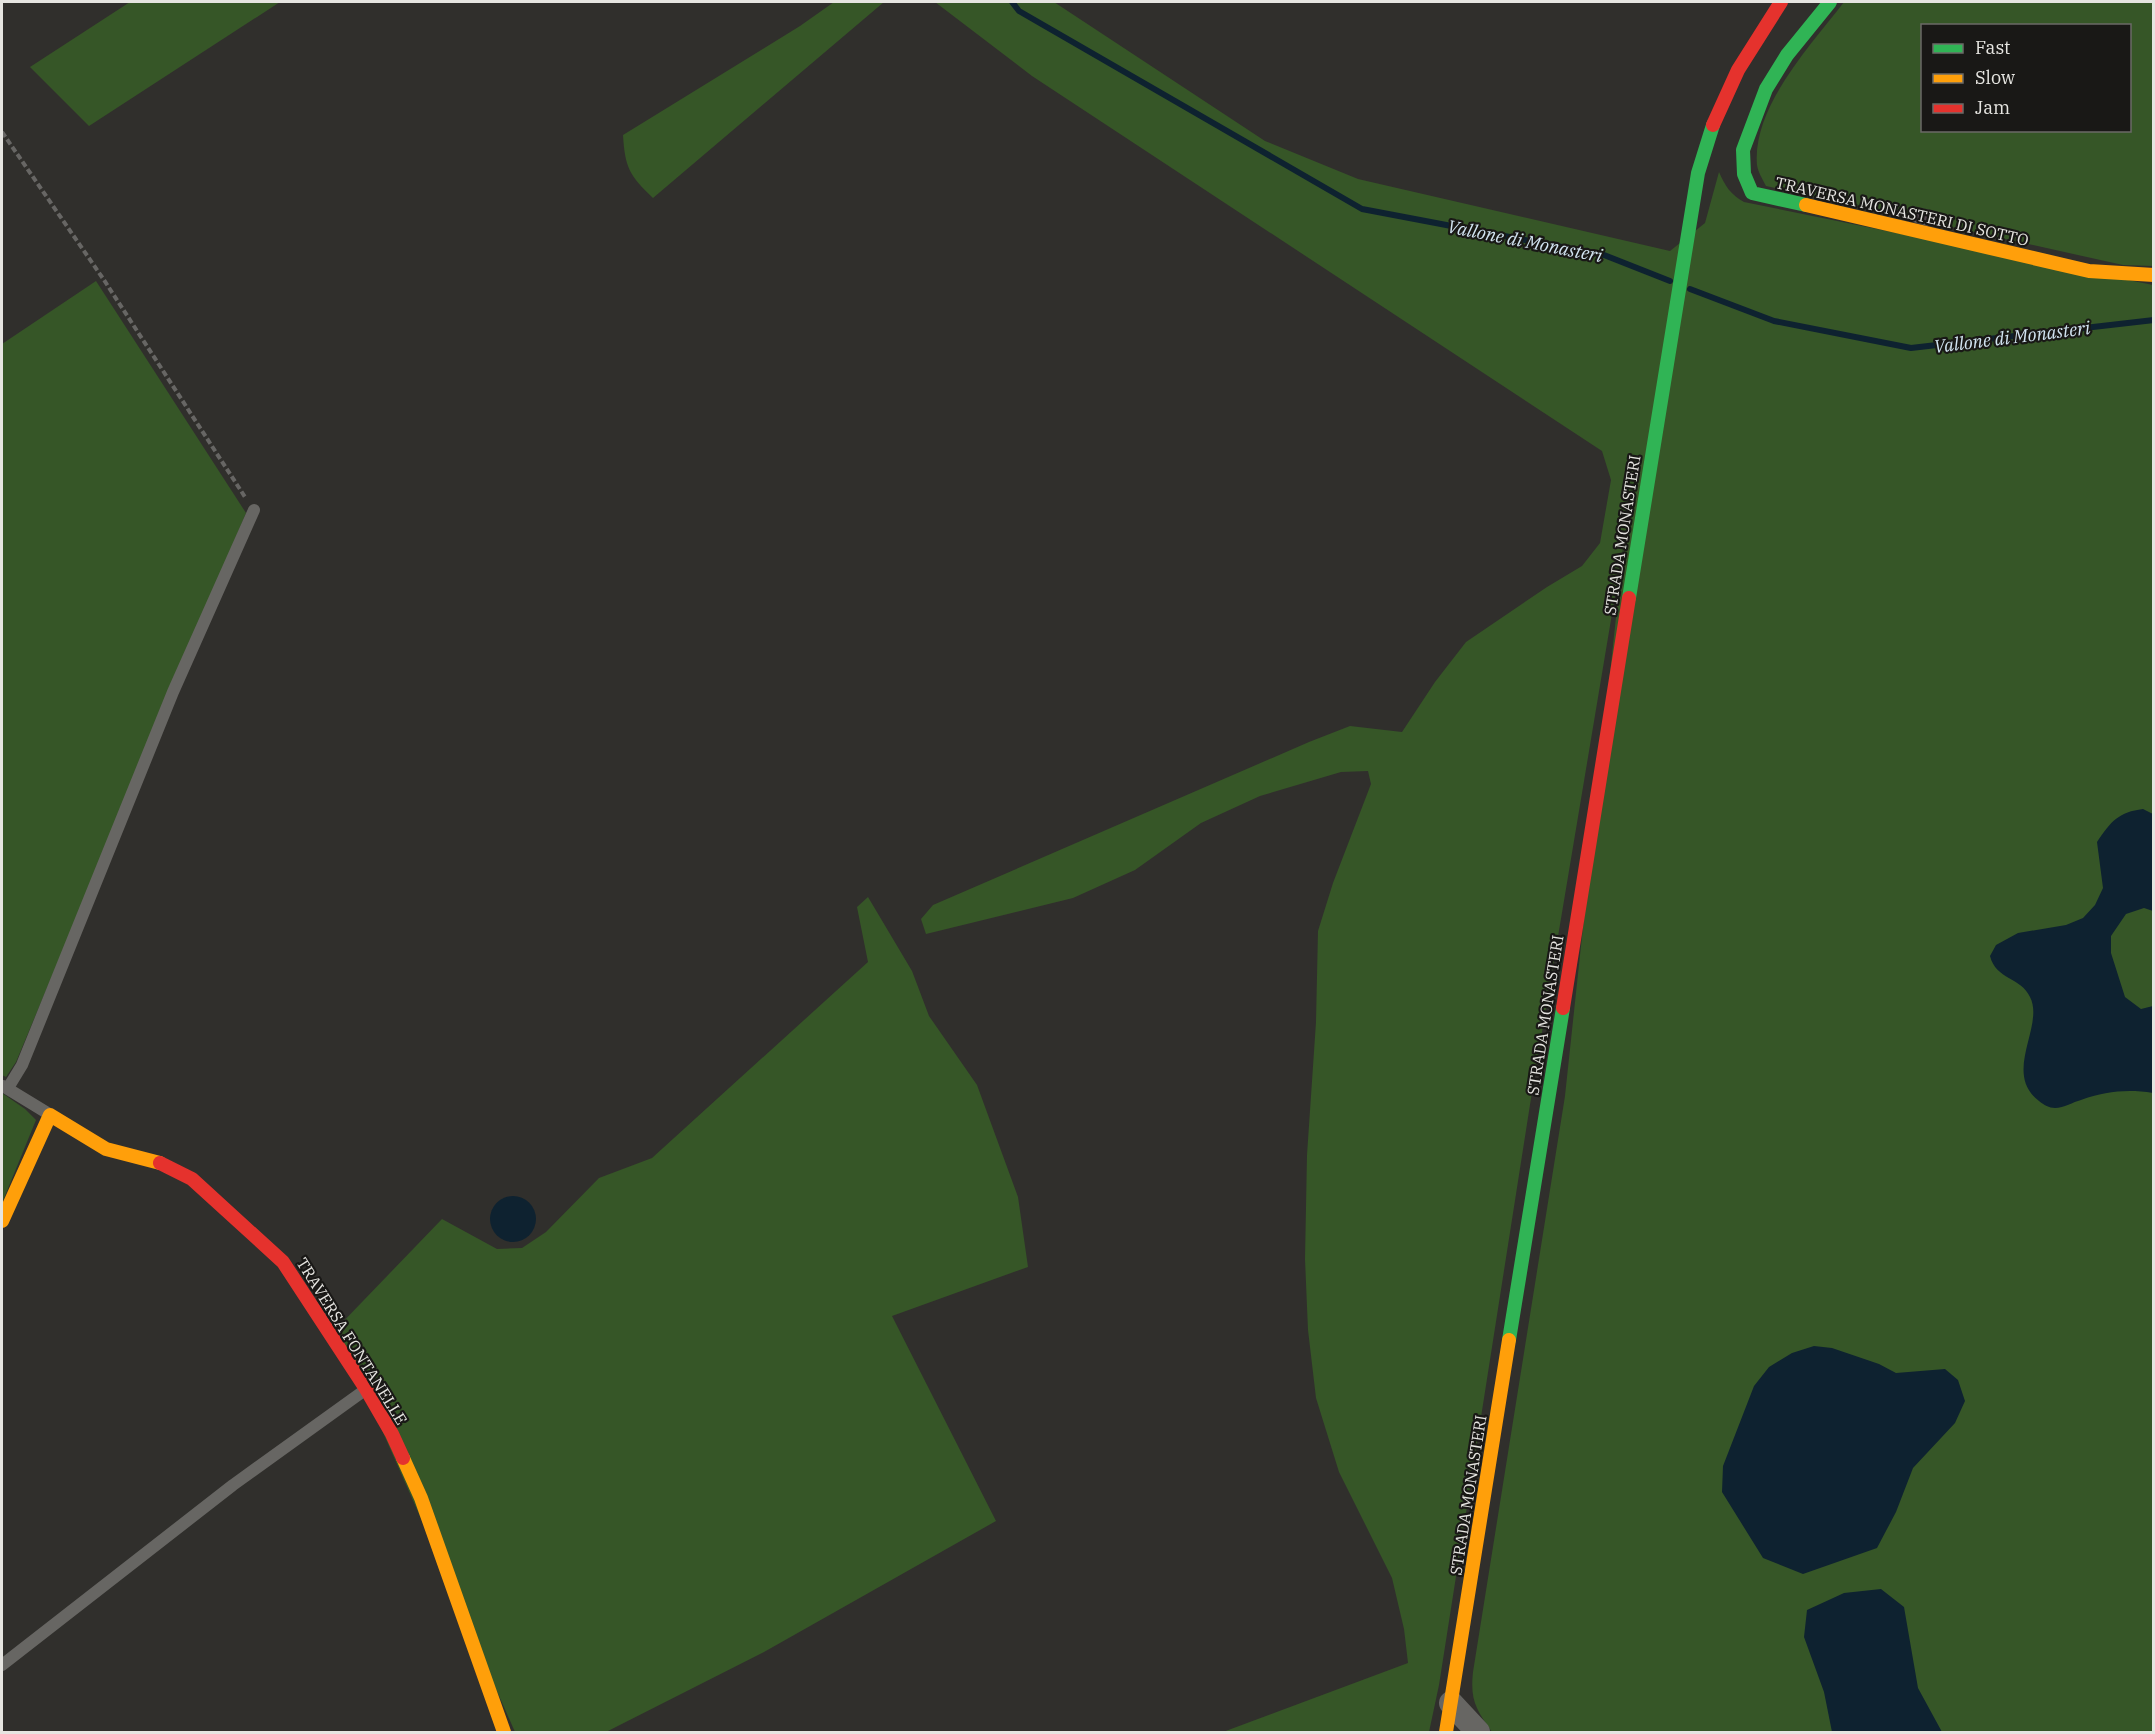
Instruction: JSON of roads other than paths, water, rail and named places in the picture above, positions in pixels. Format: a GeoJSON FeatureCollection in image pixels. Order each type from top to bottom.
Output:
{"type":"FeatureCollection","features":[{"type":"Feature","properties":{"kind":"main road","name":"STRADA MONASTERI"},"geometry":{"type":"LineString","coordinates":[[1446,1732],[1698,172],[1715,120],[1738,70],[1781,2]]}},
{"type":"Feature","properties":{"kind":"main road","name":"TRAVERSA MONASTERI DI SOTTO"},"geometry":{"type":"LineString","coordinates":[[1830,2],[1787,55],[1766,89],[1743,150],[1744,174],[1752,193],[2089,271],[2154,275]]}},
{"type":"Feature","properties":{"kind":"main road"},"geometry":{"type":"LineString","coordinates":[[2,1221],[51,1115]]}},
{"type":"Feature","properties":{"kind":"main road","name":"TRAVERSA FONTANELLE"},"geometry":{"type":"LineString","coordinates":[[51,1115],[106,1149],[160,1163],[192,1179],[283,1262],[366,1389],[392,1434],[421,1498],[504,1732]]}},
{"type":"Feature","properties":{"kind":"street"},"geometry":{"type":"LineString","coordinates":[[1451,1703],[1478,1732]]}},
{"type":"Feature","properties":{"kind":"lane"},"geometry":{"type":"LineString","coordinates":[[51,1115],[5,1087],[22,1065],[173,692],[254,510]]}},
{"type":"Feature","properties":{"kind":"lane"},"geometry":{"type":"LineString","coordinates":[[2,1665],[232,1485],[366,1389]]}},
{"type":"Feature","properties":{"kind":"water"},"geometry":{"type":"Polygon","coordinates":[[[2143,809],[2153,814],[2153,911],[2144,908],[2126,914],[2111,936],[2111,953],[2125,997],[2141,1009],[2153,1006],[2153,1093],[2126,1091],[2108,1093],[2062,1107],[2049,1107],[2039,1101],[2029,1090],[2024,1077],[2026,1049],[2033,1022],[2030,997],[2026,990],[1998,970],[1990,956],[1996,945],[2018,933],[2066,925],[2083,918],[2095,905],[2103,888],[2097,842],[2116,819],[2128,812],[2143,809]]]}},
{"type":"Feature","properties":{"kind":"water"},"geometry":{"type":"Polygon","coordinates":[[[513,1196],[529,1203],[536,1219],[529,1235],[513,1242],[497,1235],[490,1219],[497,1203],[513,1196]]]}},
{"type":"Feature","properties":{"kind":"water"},"geometry":{"type":"Polygon","coordinates":[[[1814,1346],[1832,1348],[1879,1364],[1896,1373],[1945,1369],[1958,1380],[1965,1401],[1955,1423],[1913,1468],[1896,1512],[1877,1548],[1803,1574],[1763,1558],[1722,1492],[1723,1466],[1754,1386],[1769,1367],[1792,1353],[1814,1346]]]}},
{"type":"Feature","properties":{"kind":"water"},"geometry":{"type":"Polygon","coordinates":[[[1881,1589],[1904,1607],[1918,1688],[1942,1732],[1832,1732],[1824,1692],[1804,1637],[1807,1610],[1844,1593],[1881,1589]]]}},
{"type":"Feature","properties":{"kind":"waterway","name":"Vallone di Monasteri"},"geometry":{"type":"LineString","coordinates":[[1012,2],[1019,11],[1362,209],[1604,255],[1670,281]]}},
{"type":"Feature","properties":{"kind":"waterway","name":"Vallone di Monasteri"},"geometry":{"type":"LineString","coordinates":[[1690,289],[1774,321],[1911,348],[2154,320]]}}]}
